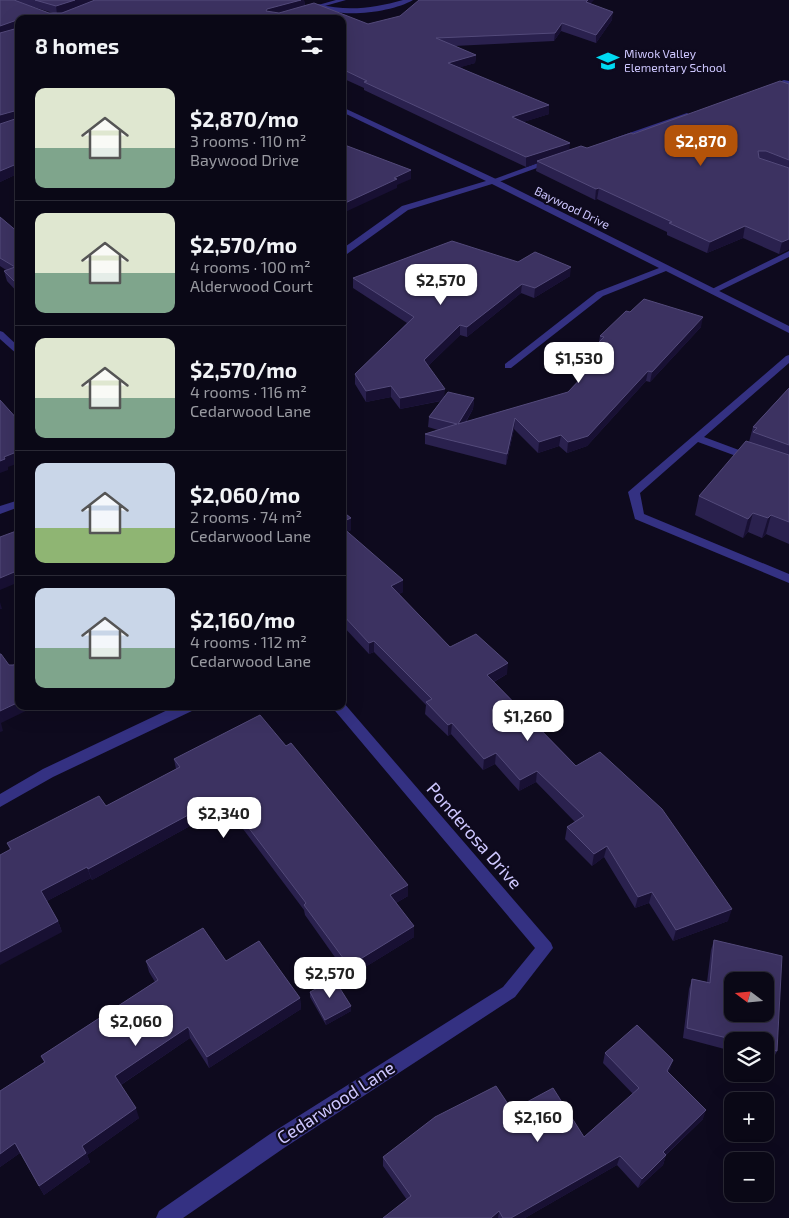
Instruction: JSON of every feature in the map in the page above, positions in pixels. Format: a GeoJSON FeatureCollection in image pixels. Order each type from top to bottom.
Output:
{"type":"FeatureCollection","features":[{"type":"Feature","properties":{"kind":"street"},"geometry":{"type":"LineString","coordinates":[[285,15],[343,0]]}},
{"type":"Feature","properties":{"kind":"street"},"geometry":{"type":"LineString","coordinates":[[318,6],[341,12],[357,13],[410,0]]}},
{"type":"Feature","properties":{"kind":"street"},"geometry":{"type":"LineString","coordinates":[[756,91],[784,82],[789,83]]}},
{"type":"Feature","properties":{"kind":"street","name":"Baywood Drive"},"geometry":{"type":"LineString","coordinates":[[346,111],[493,181],[789,330]]}},
{"type":"Feature","properties":{"kind":"street"},"geometry":{"type":"LineString","coordinates":[[608,142],[691,113]]}},
{"type":"Feature","properties":{"kind":"street"},"geometry":{"type":"LineString","coordinates":[[346,251],[405,208],[561,158]]}},
{"type":"Feature","properties":{"kind":"street"},"geometry":{"type":"LineString","coordinates":[[712,291],[789,254]]}},
{"type":"Feature","properties":{"kind":"street"},"geometry":{"type":"LineString","coordinates":[[508,366],[600,294],[667,268]]}},
{"type":"Feature","properties":{"kind":"street"},"geometry":{"type":"LineString","coordinates":[[0,334],[15,349]]}},
{"type":"Feature","properties":{"kind":"street"},"geometry":{"type":"LineString","coordinates":[[789,358],[634,492],[639,516],[789,579]]}},
{"type":"Feature","properties":{"kind":"street"},"geometry":{"type":"LineString","coordinates":[[696,438],[761,462]]}},
{"type":"Feature","properties":{"kind":"street"},"geometry":{"type":"LineString","coordinates":[[0,510],[15,504]]}},
{"type":"Feature","properties":{"kind":"street"},"geometry":{"type":"LineString","coordinates":[[0,801],[48,773],[181,710]]}},
{"type":"Feature","properties":{"kind":"street","name":"Ponderosa Drive"},"geometry":{"type":"LineString","coordinates":[[341,710],[545,948],[509,992]]}},
{"type":"Feature","properties":{"kind":"street","name":"Cedarwood Lane"},"geometry":{"type":"LineString","coordinates":[[166,1218],[277,1141],[509,992]]}},
{"type":"Feature","properties":{"kind":"building"},"geometry":{"type":"Polygon","coordinates":[[[0,0],[14,0],[49,13],[62,13],[95,0],[301,0],[267,9],[266,11],[279,13],[314,3],[345,15],[15,15],[15,21],[0,26],[0,0]]]}},
{"type":"Feature","properties":{"kind":"building"},"geometry":{"type":"Polygon","coordinates":[[[35,0],[75,0],[56,6],[35,0]]]}},
{"type":"Feature","properties":{"kind":"building"},"geometry":{"type":"Polygon","coordinates":[[[419,0],[588,0],[586,2],[613,12],[596,35],[562,23],[555,33],[436,38],[476,55],[448,63],[549,105],[512,117],[570,143],[526,157],[364,82],[367,81],[346,71],[346,15],[368,24],[400,16],[419,0]]]}},
{"type":"Feature","properties":{"kind":"building"},"geometry":{"type":"Polygon","coordinates":[[[15,29],[15,111],[0,115],[0,33],[15,29]]]}},
{"type":"Feature","properties":{"kind":"building"},"geometry":{"type":"Polygon","coordinates":[[[780,81],[789,84],[789,160],[766,151],[758,151],[759,158],[789,168],[789,239],[782,242],[745,226],[710,242],[669,223],[672,222],[537,161],[581,146],[587,148],[631,133],[633,134],[780,81]]]}},
{"type":"Feature","properties":{"kind":"building"},"geometry":{"type":"Polygon","coordinates":[[[15,119],[15,165],[0,171],[0,124],[15,119]]]}},
{"type":"Feature","properties":{"kind":"building"},"geometry":{"type":"Polygon","coordinates":[[[346,146],[411,170],[394,178],[397,179],[346,203],[346,146]]]}},
{"type":"Feature","properties":{"kind":"building"},"geometry":{"type":"Polygon","coordinates":[[[0,217],[15,230],[15,267],[0,258],[0,217]]]}},
{"type":"Feature","properties":{"kind":"building"},"geometry":{"type":"Polygon","coordinates":[[[452,241],[518,262],[535,252],[571,267],[535,288],[522,284],[467,327],[460,325],[424,360],[445,389],[400,398],[391,386],[366,391],[355,374],[414,317],[353,278],[452,241]]]}},
{"type":"Feature","properties":{"kind":"building"},"geometry":{"type":"Polygon","coordinates":[[[15,267],[15,282],[4,271],[15,267]]]}},
{"type":"Feature","properties":{"kind":"building"},"geometry":{"type":"Polygon","coordinates":[[[644,299],[703,317],[652,372],[648,371],[588,436],[568,442],[561,435],[539,442],[515,418],[507,454],[425,434],[457,424],[429,417],[448,392],[474,398],[458,424],[568,392],[602,356],[589,352],[604,337],[600,336],[626,311],[630,312],[644,299]]]}},
{"type":"Feature","properties":{"kind":"building"},"geometry":{"type":"Polygon","coordinates":[[[789,388],[789,445],[753,432],[757,428],[753,427],[789,388]]]}},
{"type":"Feature","properties":{"kind":"building"},"geometry":{"type":"Polygon","coordinates":[[[0,400],[15,417],[15,453],[4,457],[5,459],[0,461],[0,400]]]}},
{"type":"Feature","properties":{"kind":"building"},"geometry":{"type":"Polygon","coordinates":[[[746,441],[789,455],[789,522],[771,515],[768,518],[753,513],[748,519],[699,496],[746,441]]]}},
{"type":"Feature","properties":{"kind":"building"},"geometry":{"type":"Polygon","coordinates":[[[346,530],[403,580],[391,586],[450,647],[476,634],[508,663],[487,675],[576,766],[600,752],[662,809],[732,909],[676,930],[652,892],[638,897],[607,846],[594,854],[567,827],[584,816],[537,771],[520,780],[496,753],[484,759],[452,723],[448,725],[426,702],[432,699],[374,641],[369,643],[346,618],[346,530]]]}},
{"type":"Feature","properties":{"kind":"building"},"geometry":{"type":"Polygon","coordinates":[[[15,531],[15,572],[0,578],[0,537],[15,531]]]}},
{"type":"Feature","properties":{"kind":"building"},"geometry":{"type":"Polygon","coordinates":[[[1,654],[9,665],[15,664],[15,704],[0,711],[1,654]]]}},
{"type":"Feature","properties":{"kind":"building"},"geometry":{"type":"Polygon","coordinates":[[[260,715],[286,746],[291,743],[408,885],[390,895],[414,926],[349,966],[304,905],[306,903],[232,806],[226,809],[218,799],[88,869],[87,867],[41,891],[58,921],[0,952],[0,855],[11,849],[7,843],[99,796],[106,806],[180,767],[174,759],[260,715]]]}},
{"type":"Feature","properties":{"kind":"building"},"geometry":{"type":"Polygon","coordinates":[[[203,928],[226,961],[259,941],[300,998],[207,1057],[188,1027],[115,1076],[136,1108],[82,1146],[86,1153],[39,1186],[15,1143],[0,1154],[0,1091],[45,1062],[41,1056],[158,980],[146,961],[203,928]]]}},
{"type":"Feature","properties":{"kind":"building"},"geometry":{"type":"Polygon","coordinates":[[[714,940],[782,956],[777,1051],[774,1050],[774,1032],[724,1032],[724,1037],[687,1028],[692,979],[710,983],[714,940]]]}},
{"type":"Feature","properties":{"kind":"building"},"geometry":{"type":"Polygon","coordinates":[[[334,979],[351,1006],[325,1020],[310,992],[334,979]]]}},
{"type":"Feature","properties":{"kind":"building"},"geometry":{"type":"Polygon","coordinates":[[[637,1025],[673,1060],[667,1071],[706,1110],[663,1152],[666,1155],[642,1179],[620,1156],[511,1218],[503,1218],[499,1211],[491,1218],[383,1218],[411,1196],[383,1157],[435,1117],[496,1086],[512,1110],[553,1088],[584,1137],[639,1088],[605,1053],[637,1025]]]}},
{"type":"Feature","properties":{"kind":"place","name":"Miwok Valley Elementary School"},"geometry":{"type":"Point","coordinates":[608,61]}}]}
